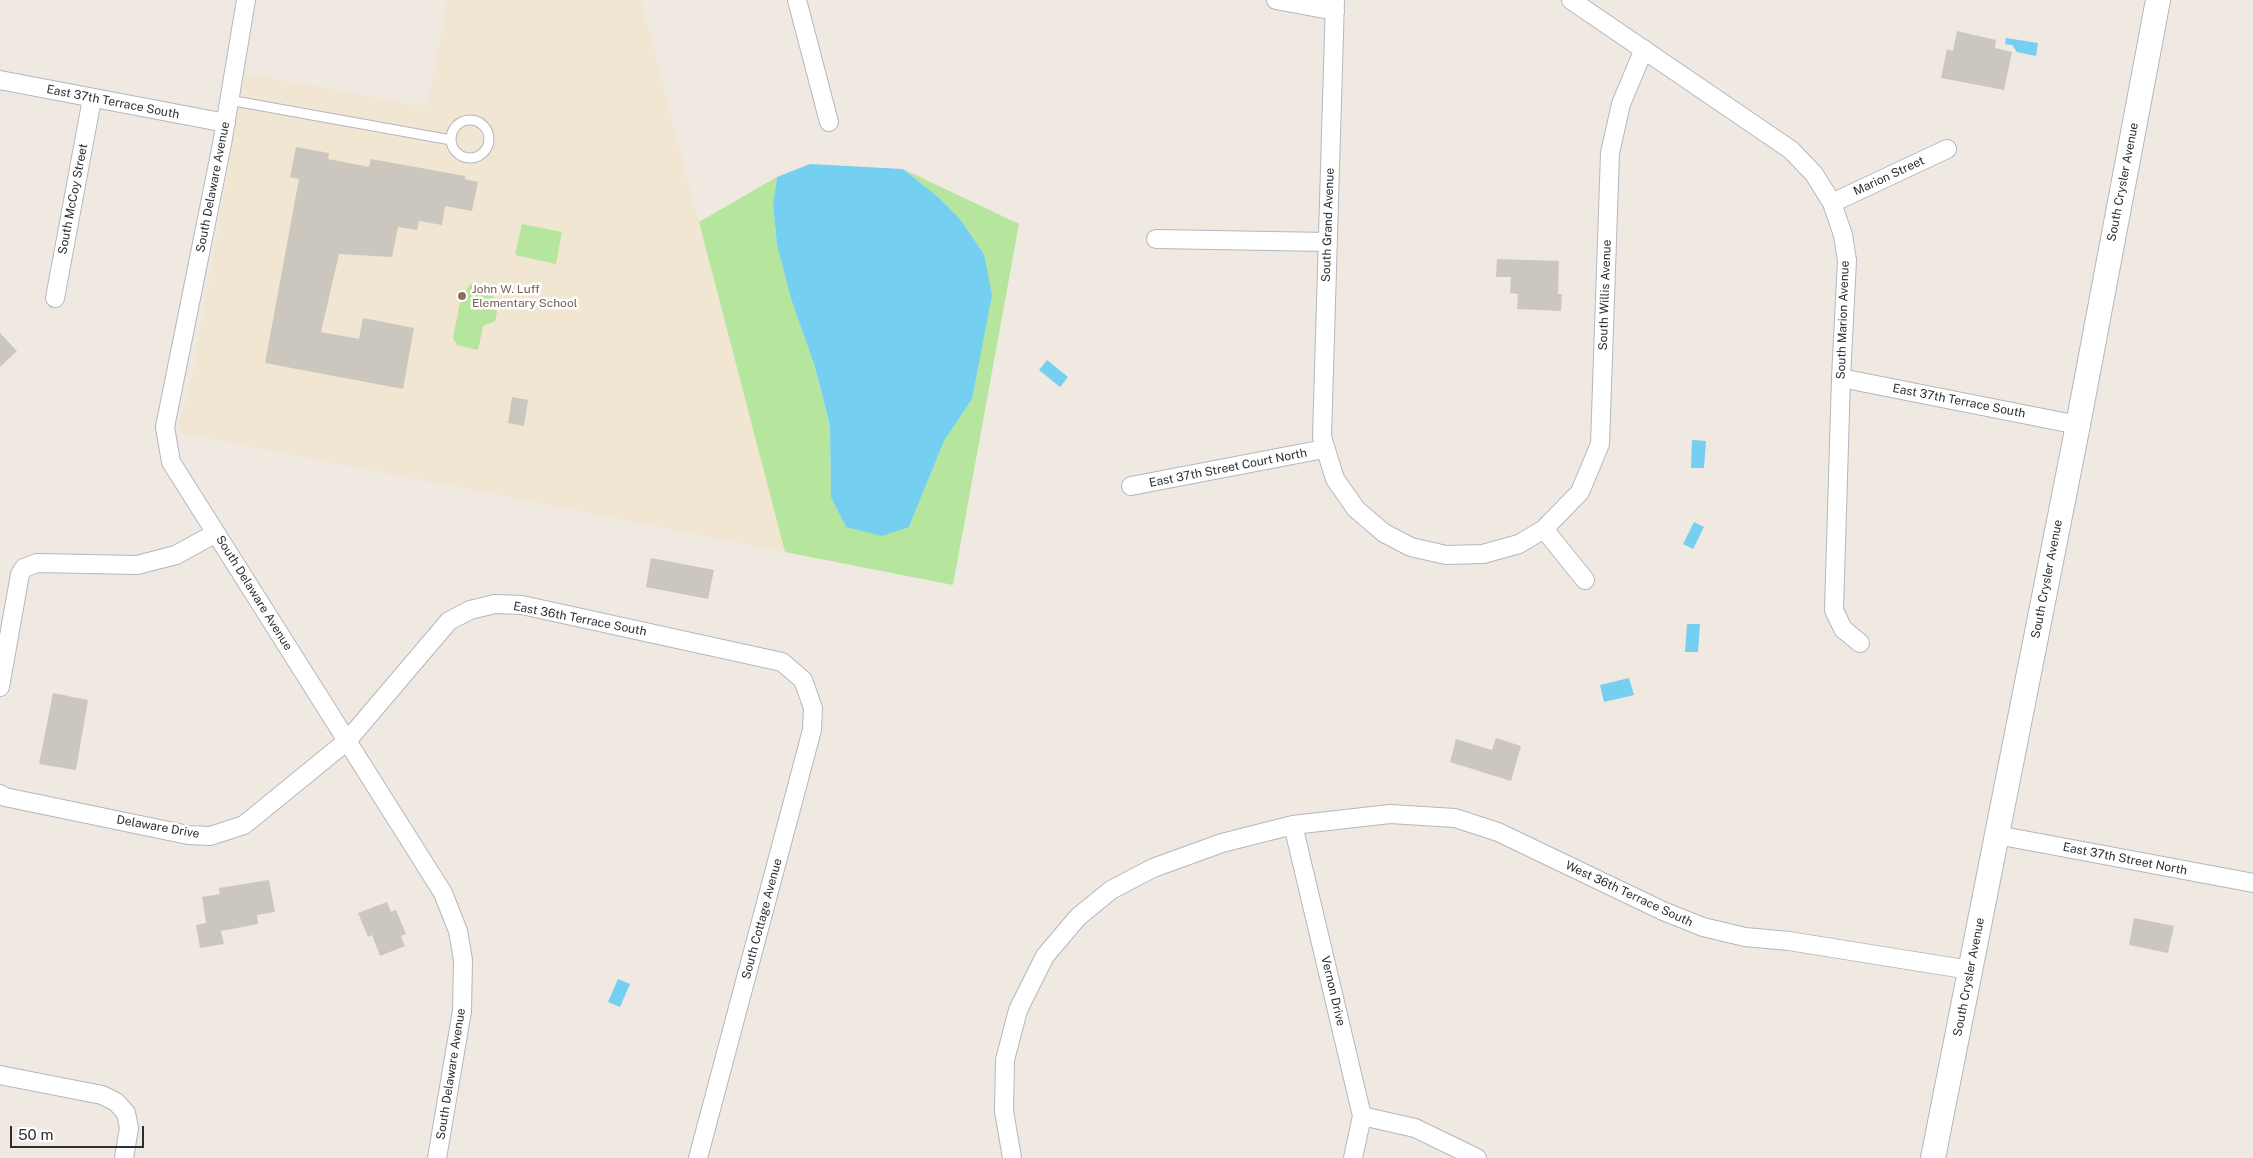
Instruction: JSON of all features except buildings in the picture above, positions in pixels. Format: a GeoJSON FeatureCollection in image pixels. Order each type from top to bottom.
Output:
{"type":"FeatureCollection","features":[{"type":"Feature","properties":{"kind":"main road","name":"South Crysler Avenue"},"geometry":{"type":"LineString","coordinates":[[1933,1158],[2078,425],[2158,0]]}},
{"type":"Feature","properties":{"kind":"street","name":"South Delaware Avenue"},"geometry":{"type":"LineString","coordinates":[[246,0],[226,123],[165,427],[171,462],[443,893],[458,931],[463,960],[462,1011],[437,1158]]}},
{"type":"Feature","properties":{"kind":"street"},"geometry":{"type":"LineString","coordinates":[[797,0],[828,122]]}},
{"type":"Feature","properties":{"kind":"street"},"geometry":{"type":"LineString","coordinates":[[1276,0],[1335,5]]}},
{"type":"Feature","properties":{"kind":"street","name":"South Marion Avenue"},"geometry":{"type":"LineString","coordinates":[[1571,0],[1791,150],[1814,174],[1832,203],[1843,235],[1847,260],[1841,378],[1834,610],[1843,629],[1860,643]]}},
{"type":"Feature","properties":{"kind":"street","name":"South Grand Avenue"},"geometry":{"type":"LineString","coordinates":[[1324,449],[1322,437],[1335,5]]}},
{"type":"Feature","properties":{"kind":"street","name":"South Willis Avenue"},"geometry":{"type":"LineString","coordinates":[[1324,449],[1335,479],[1356,509],[1384,533],[1410,547],[1446,555],[1483,554],[1519,544],[1544,529],[1580,492],[1600,444],[1610,153],[1621,104],[1644,49]]}},
{"type":"Feature","properties":{"kind":"street","name":"East 37th Terrace South"},"geometry":{"type":"LineString","coordinates":[[0,80],[226,123]]}},
{"type":"Feature","properties":{"kind":"street","name":"South McCoy Street"},"geometry":{"type":"LineString","coordinates":[[55,298],[92,99]]}},
{"type":"Feature","properties":{"kind":"street","name":"Marion Street"},"geometry":{"type":"LineString","coordinates":[[1832,203],[1947,149]]}},
{"type":"Feature","properties":{"kind":"street"},"geometry":{"type":"LineString","coordinates":[[1156,239],[1328,242]]}},
{"type":"Feature","properties":{"kind":"street","name":"East 37th Terrace South"},"geometry":{"type":"LineString","coordinates":[[1841,378],[2078,425]]}},
{"type":"Feature","properties":{"kind":"street","name":"East 37th Street Court North"},"geometry":{"type":"LineString","coordinates":[[1131,486],[1324,449]]}},
{"type":"Feature","properties":{"kind":"street"},"geometry":{"type":"LineString","coordinates":[[1544,529],[1585,580]]}},
{"type":"Feature","properties":{"kind":"street"},"geometry":{"type":"LineString","coordinates":[[0,687],[20,574],[24,568],[37,563],[137,566],[176,554],[216,533]]}},
{"type":"Feature","properties":{"kind":"street","name":"East 36th Terrace South"},"geometry":{"type":"LineString","coordinates":[[347,741],[449,621],[470,610],[495,604],[522,605],[782,662],[802,680]]}},
{"type":"Feature","properties":{"kind":"street","name":"South Cottage Avenue"},"geometry":{"type":"LineString","coordinates":[[698,1158],[812,730],[813,708],[802,680]]}},
{"type":"Feature","properties":{"kind":"street","name":"Delaware Drive"},"geometry":{"type":"LineString","coordinates":[[0,794],[5,797],[188,835],[210,836],[244,825],[347,741]]}},
{"type":"Feature","properties":{"kind":"street","name":"West 36th Terrace South"},"geometry":{"type":"LineString","coordinates":[[1012,1158],[1004,1102],[1006,1060],[1018,1010],[1045,956],[1078,917],[1111,890],[1153,868],[1222,843],[1294,825],[1390,814],[1456,818],[1498,832],[1663,912],[1703,927],[1745,937],[1790,941],[1970,970]]}},
{"type":"Feature","properties":{"kind":"street","name":"Vernon Drive"},"geometry":{"type":"LineString","coordinates":[[1294,825],[1362,1116],[1353,1158]]}},
{"type":"Feature","properties":{"kind":"street","name":"East 37th Street North"},"geometry":{"type":"LineString","coordinates":[[1997,834],[2253,882]]}},
{"type":"Feature","properties":{"kind":"street"},"geometry":{"type":"LineString","coordinates":[[0,1076],[102,1095],[116,1102],[126,1113],[129,1128],[124,1158]]}},
{"type":"Feature","properties":{"kind":"street"},"geometry":{"type":"LineString","coordinates":[[1362,1116],[1414,1128],[1477,1158]]}},
{"type":"Feature","properties":{"kind":"lane"},"geometry":{"type":"LineString","coordinates":[[229,100],[451,140]]}},
{"type":"Feature","properties":{"kind":"lane"},"geometry":{"type":"LineString","coordinates":[[469,120],[475,121],[485,128],[488,140],[484,151],[479,155],[467,157],[456,152],[451,140],[454,129],[463,121],[469,120]]}},
{"type":"Feature","properties":{"kind":"shaded area","name":"John W. Luff Elementary School"},"geometry":{"type":"Polygon","coordinates":[[[447,0],[641,0],[785,552],[177,432],[193,369],[245,73],[427,107],[447,0]]]}},
{"type":"Feature","properties":{"kind":"green space"},"geometry":{"type":"Polygon","coordinates":[[[903,169],[1019,224],[953,585],[785,552],[699,222],[777,177],[773,205],[777,245],[791,299],[815,367],[830,427],[831,497],[909,527],[944,441],[972,399],[984,254],[960,219],[938,197],[903,169]]]}},
{"type":"Feature","properties":{"kind":"green space"},"geometry":{"type":"Polygon","coordinates":[[[522,224],[562,232],[556,264],[515,255],[522,224]]]}},
{"type":"Feature","properties":{"kind":"green space"},"geometry":{"type":"Polygon","coordinates":[[[470,284],[492,290],[497,312],[495,321],[483,326],[478,350],[457,345],[453,338],[460,303],[470,284]]]}},
{"type":"Feature","properties":{"kind":"water"},"geometry":{"type":"Polygon","coordinates":[[[2006,38],[2038,43],[2036,56],[2017,52],[2012,45],[2005,44],[2006,38]]]}},
{"type":"Feature","properties":{"kind":"water"},"geometry":{"type":"Polygon","coordinates":[[[810,164],[903,169],[938,197],[960,219],[984,254],[992,295],[972,399],[944,441],[909,527],[882,536],[846,527],[831,497],[830,426],[815,367],[791,299],[777,245],[773,205],[777,177],[810,164]]]}},
{"type":"Feature","properties":{"kind":"water"},"geometry":{"type":"Polygon","coordinates":[[[1047,360],[1068,377],[1060,387],[1039,370],[1047,360]]]}},
{"type":"Feature","properties":{"kind":"water"},"geometry":{"type":"Polygon","coordinates":[[[1692,440],[1706,441],[1704,468],[1691,468],[1692,440]]]}},
{"type":"Feature","properties":{"kind":"water"},"geometry":{"type":"Polygon","coordinates":[[[1694,522],[1704,527],[1693,549],[1683,544],[1694,522]]]}},
{"type":"Feature","properties":{"kind":"water"},"geometry":{"type":"Polygon","coordinates":[[[1687,624],[1700,624],[1698,652],[1685,652],[1687,624]]]}},
{"type":"Feature","properties":{"kind":"water"},"geometry":{"type":"Polygon","coordinates":[[[1629,678],[1634,695],[1604,702],[1600,685],[1629,678]]]}},
{"type":"Feature","properties":{"kind":"water"},"geometry":{"type":"Polygon","coordinates":[[[618,979],[630,984],[620,1007],[608,1002],[618,979]]]}},
{"type":"Feature","properties":{"kind":"place","name":"John W. Luff Elementary School"},"geometry":{"type":"Point","coordinates":[462,296]}}]}
